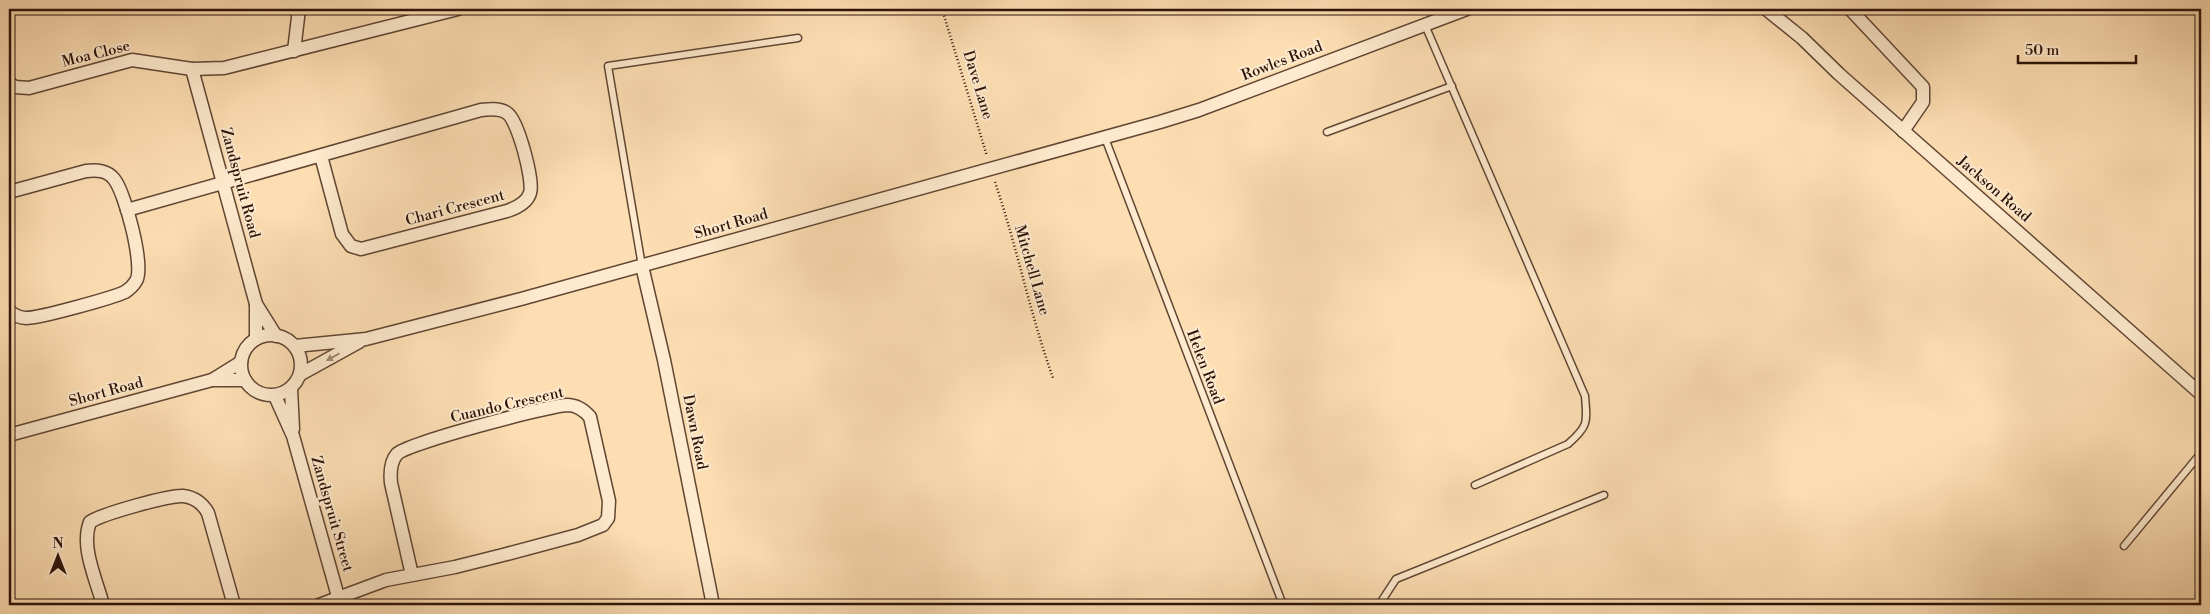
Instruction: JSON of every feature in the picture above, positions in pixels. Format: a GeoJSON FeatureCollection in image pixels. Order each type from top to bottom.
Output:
{"type":"FeatureCollection","features":[{"type":"Feature","properties":{"kind":"street"},"geometry":{"type":"LineString","coordinates":[[294,51],[299,9]]}},
{"type":"Feature","properties":{"kind":"street","name":"Moa Close"},"geometry":{"type":"LineString","coordinates":[[9,84],[28,88],[132,60],[192,70],[232,66],[458,9]]}},
{"type":"Feature","properties":{"kind":"street","name":"Rowles Road"},"geometry":{"type":"LineString","coordinates":[[1105,138],[1199,110],[1467,9]]}},
{"type":"Feature","properties":{"kind":"street","name":"Jackson Road"},"geometry":{"type":"LineString","coordinates":[[1766,9],[1802,38],[2201,394]]}},
{"type":"Feature","properties":{"kind":"street"},"geometry":{"type":"LineString","coordinates":[[1850,9],[1923,87],[1923,102],[1904,131]]}},
{"type":"Feature","properties":{"kind":"street","name":"Zandspruit Road"},"geometry":{"type":"LineString","coordinates":[[192,70],[256,304],[256,339]]}},
{"type":"Feature","properties":{"kind":"street","name":"Chari Crescent"},"geometry":{"type":"LineString","coordinates":[[126,210],[482,110],[501,110],[512,117],[515,122],[530,178],[530,193],[523,203],[507,211],[361,249],[351,246],[342,234],[320,156]]}},
{"type":"Feature","properties":{"kind":"street","name":"Short Road"},"geometry":{"type":"LineString","coordinates":[[295,346],[366,339],[642,266],[1105,138]]}},
{"type":"Feature","properties":{"kind":"street"},"geometry":{"type":"LineString","coordinates":[[9,192],[86,171],[102,171],[114,179],[126,210],[140,268],[138,278],[131,288],[115,296],[35,317],[18,317],[9,311]]}},
{"type":"Feature","properties":{"kind":"street","name":"Dawn Road"},"geometry":{"type":"LineString","coordinates":[[642,266],[666,368],[713,605]]}},
{"type":"Feature","properties":{"kind":"street","name":"Zandspruit Road"},"geometry":{"type":"LineString","coordinates":[[256,304],[276,336]]}},
{"type":"Feature","properties":{"kind":"street"},"geometry":{"type":"LineString","coordinates":[[276,336],[287,339],[295,346],[301,356],[301,374],[291,389],[275,396],[257,392],[245,380],[241,362],[243,353],[256,339],[276,336]]}},
{"type":"Feature","properties":{"kind":"street","name":"Short Road"},"geometry":{"type":"LineString","coordinates":[[301,374],[366,339]]}},
{"type":"Feature","properties":{"kind":"street","name":"Short Road"},"geometry":{"type":"LineString","coordinates":[[212,380],[241,362]]}},
{"type":"Feature","properties":{"kind":"street","name":"Short Road"},"geometry":{"type":"LineString","coordinates":[[9,435],[212,380],[245,380]]}},
{"type":"Feature","properties":{"kind":"street","name":"Zandspruit Street"},"geometry":{"type":"LineString","coordinates":[[291,389],[293,436]]}},
{"type":"Feature","properties":{"kind":"street","name":"Zandspruit Street"},"geometry":{"type":"LineString","coordinates":[[275,396],[293,436],[341,602]]}},
{"type":"Feature","properties":{"kind":"street","name":"Cuando Crescent"},"geometry":{"type":"LineString","coordinates":[[319,605],[341,602],[386,580],[412,575],[503,555],[578,535],[603,525],[608,518],[609,501],[590,417],[586,412],[574,406],[566,405],[435,438],[409,446],[397,454],[392,464],[391,483],[412,575]]}},
{"type":"Feature","properties":{"kind":"street"},"geometry":{"type":"LineString","coordinates":[[103,605],[88,550],[87,539],[90,522],[106,514],[182,496],[202,504],[208,513],[234,605]]}},
{"type":"Feature","properties":{"kind":"lane"},"geometry":{"type":"LineString","coordinates":[[1425,25],[1576,371],[1585,396],[1587,422],[1579,434],[1568,444],[1475,485]]}},
{"type":"Feature","properties":{"kind":"lane"},"geometry":{"type":"LineString","coordinates":[[642,266],[608,66],[798,38]]}},
{"type":"Feature","properties":{"kind":"lane"},"geometry":{"type":"LineString","coordinates":[[1327,132],[1452,86]]}},
{"type":"Feature","properties":{"kind":"lane","name":"Helen Road"},"geometry":{"type":"LineString","coordinates":[[1105,138],[1283,605]]}},
{"type":"Feature","properties":{"kind":"lane"},"geometry":{"type":"LineString","coordinates":[[2124,546],[2201,453]]}},
{"type":"Feature","properties":{"kind":"lane"},"geometry":{"type":"LineString","coordinates":[[1379,605],[1396,579],[1604,495]]}},
{"type":"Feature","properties":{"kind":"path","name":"Dave Lane"},"geometry":{"type":"LineString","coordinates":[[942,9],[990,169]]}},
{"type":"Feature","properties":{"kind":"path","name":"Mitchell Lane"},"geometry":{"type":"LineString","coordinates":[[990,169],[1025,280],[1041,345],[1053,378]]}}]}
